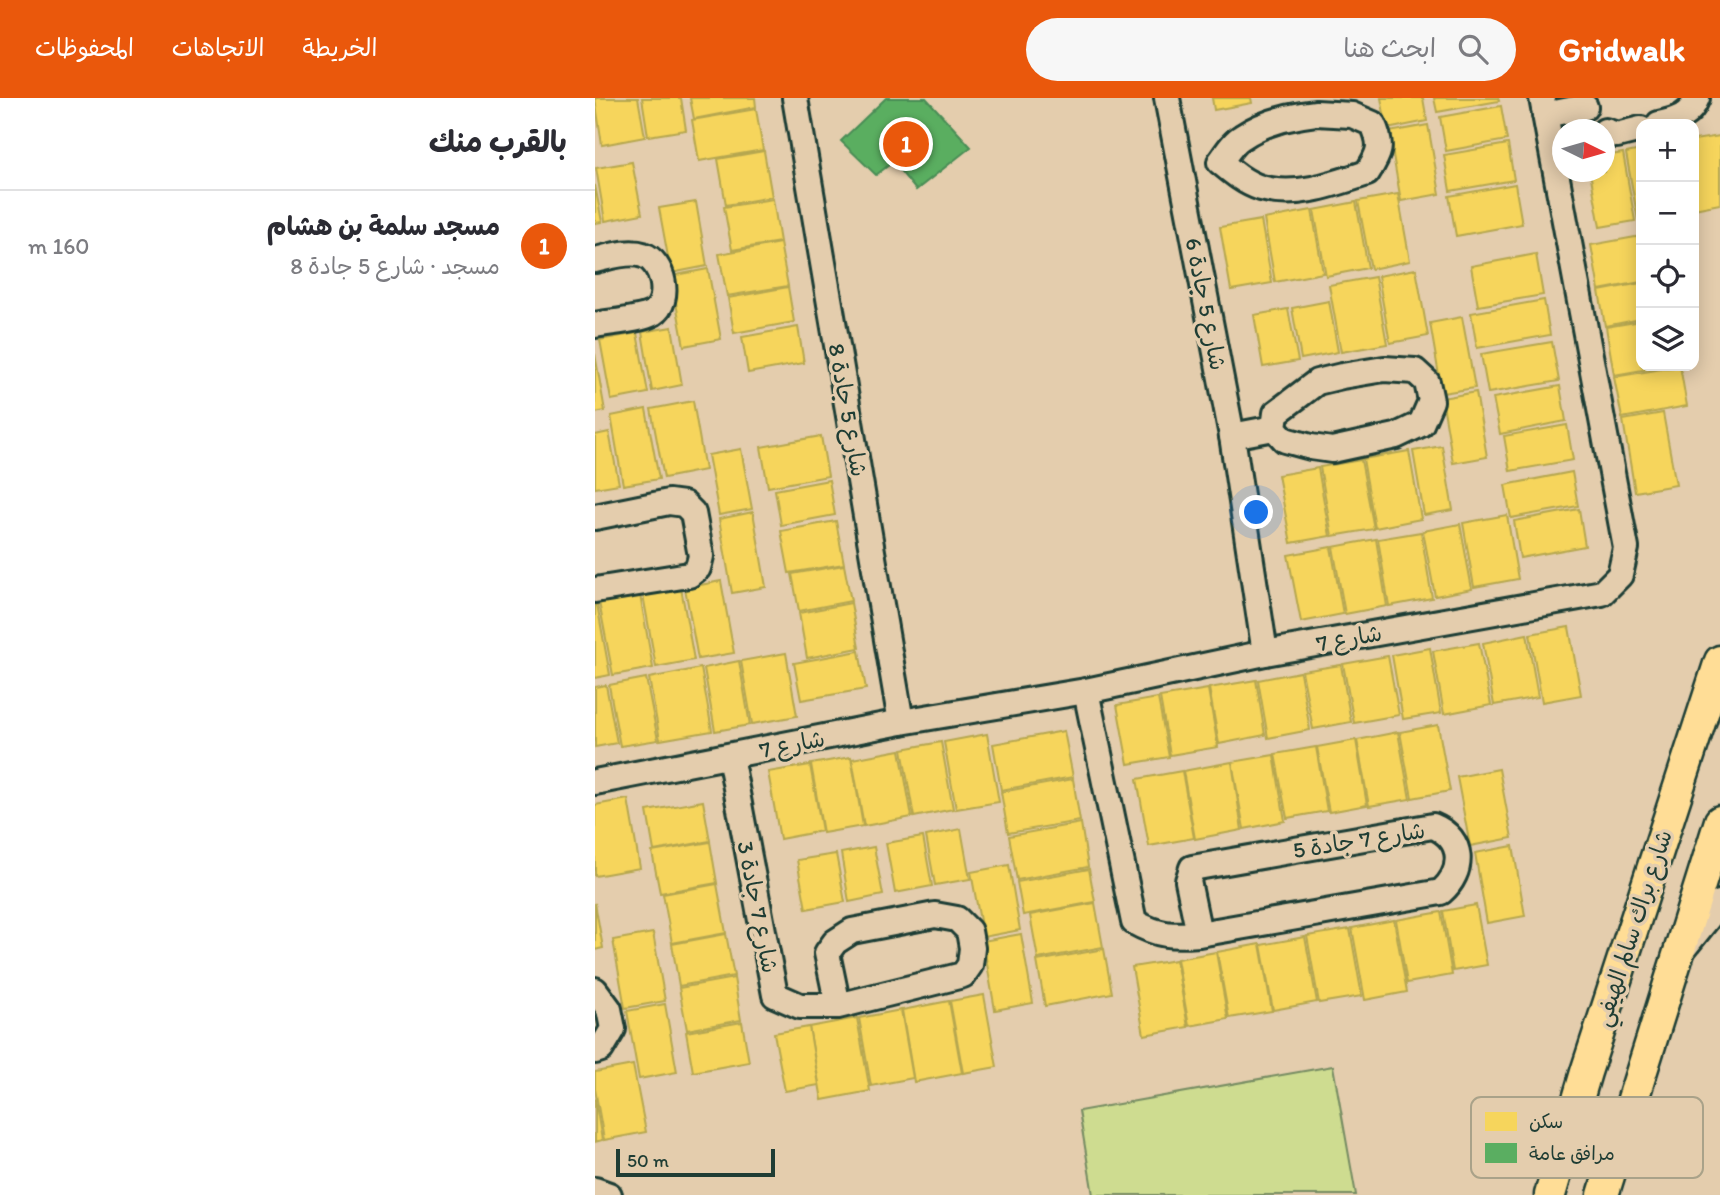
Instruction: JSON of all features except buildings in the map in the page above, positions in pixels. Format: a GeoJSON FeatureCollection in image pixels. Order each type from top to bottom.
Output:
{"type":"FeatureCollection","features":[{"type":"Feature","properties":{"kind":"main road","name":"شارع براك سالم الهيفي"},"geometry":{"type":"LineString","coordinates":[[1579,1097],[1720,661]]}},
{"type":"Feature","properties":{"kind":"main road"},"geometry":{"type":"LineString","coordinates":[[1633,1097],[1720,821]]}},
{"type":"Feature","properties":{"kind":"main road","name":"شارع براك سالم الهيفي"},"geometry":{"type":"LineString","coordinates":[[1550,1195],[1555,1178]]}},
{"type":"Feature","properties":{"kind":"main road"},"geometry":{"type":"LineString","coordinates":[[1603,1195],[1608,1178]]}},
{"type":"Feature","properties":{"kind":"street","name":"شارع 5 جادة 8"},"geometry":{"type":"LineString","coordinates":[[795,98],[901,722]]}},
{"type":"Feature","properties":{"kind":"street","name":"شارع 5 جادة 6"},"geometry":{"type":"LineString","coordinates":[[1167,98],[1232,436],[1265,653]]}},
{"type":"Feature","properties":{"kind":"street"},"geometry":{"type":"LineString","coordinates":[[1680,119],[1697,98]]}},
{"type":"Feature","properties":{"kind":"street"},"geometry":{"type":"LineString","coordinates":[[1544,106],[1585,102],[1591,119]]}},
{"type":"Feature","properties":{"kind":"street","name":"شارع 7"},"geometry":{"type":"LineString","coordinates":[[595,782],[901,722],[1086,691],[1265,653],[1602,593],[1620,575],[1626,548],[1544,106]]}},
{"type":"Feature","properties":{"kind":"street"},"geometry":{"type":"LineString","coordinates":[[1181,172],[1220,162],[1240,138],[1294,115],[1352,115],[1373,124],[1379,138],[1379,155],[1367,173],[1323,187],[1295,190],[1262,188],[1243,180],[1220,162]]}},
{"type":"Feature","properties":{"kind":"street"},"geometry":{"type":"LineString","coordinates":[[1615,134],[1636,130]]}},
{"type":"Feature","properties":{"kind":"street"},"geometry":{"type":"LineString","coordinates":[[595,260],[633,253],[653,260],[659,269],[663,297],[660,307],[651,314],[595,325]]}},
{"type":"Feature","properties":{"kind":"street"},"geometry":{"type":"LineString","coordinates":[[1384,369],[1415,371],[1427,382],[1431,401],[1421,424],[1396,436],[1332,450],[1285,440],[1274,428],[1276,413],[1317,382],[1384,369]]}},
{"type":"Feature","properties":{"kind":"street"},"geometry":{"type":"LineString","coordinates":[[1232,436],[1274,428]]}},
{"type":"Feature","properties":{"kind":"street"},"geometry":{"type":"LineString","coordinates":[[595,517],[669,502],[684,504],[693,513],[701,556],[698,568],[689,575],[595,590]]}},
{"type":"Feature","properties":{"kind":"street","name":"شارع 7 جادة 5"},"geometry":{"type":"LineString","coordinates":[[1086,691],[1134,922],[1153,933],[1172,936],[1199,934],[1441,892],[1454,877],[1458,855],[1446,831],[1433,826],[1192,868],[1188,881],[1199,934]]}},
{"type":"Feature","properties":{"kind":"street","name":"شارع 7 جادة 3"},"geometry":{"type":"LineString","coordinates":[[730,756],[775,995],[800,1006],[838,1006],[963,975],[970,965],[972,948],[969,931],[957,919],[936,915],[852,931],[835,942],[827,953],[838,1006]]}},
{"type":"Feature","properties":{"kind":"street"},"geometry":{"type":"LineString","coordinates":[[1677,957],[1720,903]]}},
{"type":"Feature","properties":{"kind":"street"},"geometry":{"type":"LineString","coordinates":[[595,990],[608,1009],[613,1029],[601,1049],[595,1051]]}},
{"type":"Feature","properties":{"kind":"street"},"geometry":{"type":"LineString","coordinates":[[595,1190],[610,1195]]}},
{"type":"Feature","properties":{"kind":"green space"},"geometry":{"type":"Polygon","coordinates":[[[1333,1066],[1356,1195],[1093,1195],[1079,1111],[1333,1066]]]}},
{"type":"Feature","properties":{"kind":"place","name":"مسجد سلمة بن هشام"},"geometry":{"type":"Point","coordinates":[906,144]}}]}
